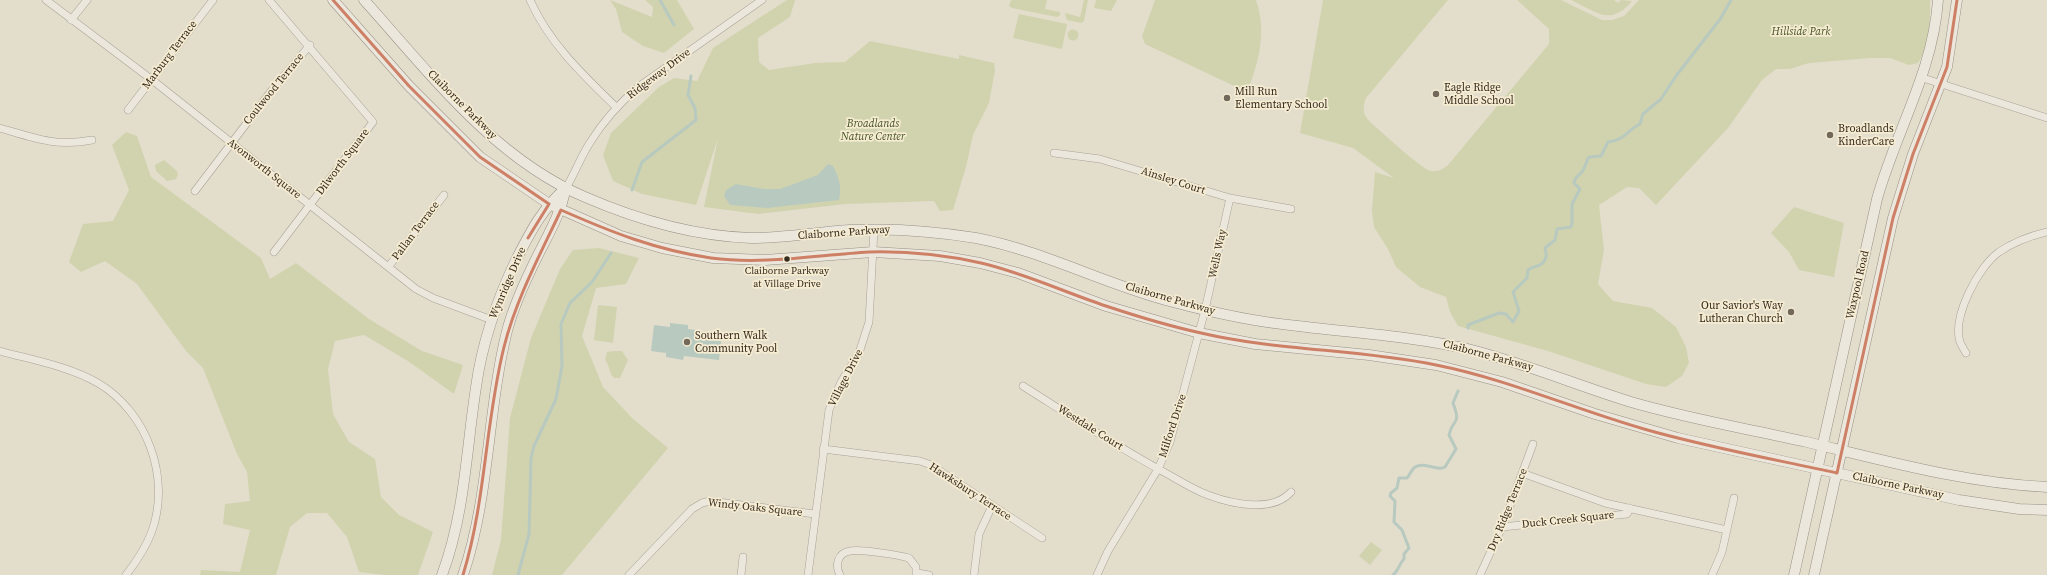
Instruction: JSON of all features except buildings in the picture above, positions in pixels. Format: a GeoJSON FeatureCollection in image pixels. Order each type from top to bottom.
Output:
{"type":"FeatureCollection","features":[{"type":"Feature","properties":{"kind":"main road","name":"Claiborne Parkway"},"geometry":{"type":"LineString","coordinates":[[333,0],[409,86],[480,157],[549,204],[621,236],[662,248],[713,258],[765,260],[873,252],[940,256],[980,263],[1018,273],[1106,306],[1199,333],[1254,344],[1368,355],[1436,365],[1502,382],[1595,414],[1648,430],[1818,470],[1959,500],[2006,507],[2047,510]]}},
{"type":"Feature","properties":{"kind":"main road","name":"Claiborne Parkway"},"geometry":{"type":"LineString","coordinates":[[364,0],[475,121],[526,163],[566,188],[638,218],[687,230],[723,236],[780,238],[874,229],[925,231],[1002,244],[1153,297],[1205,310],[1270,323],[1386,334],[1455,346],[1527,366],[1638,404],[1960,476],[2021,486],[2047,487]]}},
{"type":"Feature","properties":{"kind":"main road","name":"Waxpool Road"},"geometry":{"type":"LineString","coordinates":[[1794,575],[1877,199],[1886,170],[1923,78],[1933,40],[1938,0]]}},
{"type":"Feature","properties":{"kind":"main road","name":"Waxpool Road"},"geometry":{"type":"LineString","coordinates":[[1814,575],[1900,191],[1942,84],[1951,47],[1957,0]]}},
{"type":"Feature","properties":{"kind":"main road","name":"Wynridge Drive"},"geometry":{"type":"LineString","coordinates":[[442,575],[457,530],[476,387],[492,320],[517,259],[538,219],[549,204],[566,188]]}},
{"type":"Feature","properties":{"kind":"main road","name":"Wynridge Drive"},"geometry":{"type":"LineString","coordinates":[[463,575],[481,509],[499,369],[508,330],[526,280],[561,210],[566,188]]}},
{"type":"Feature","properties":{"kind":"street","name":"Avonworth Square"},"geometry":{"type":"LineString","coordinates":[[46,0],[151,80],[389,266],[416,289],[433,298],[492,320]]}},
{"type":"Feature","properties":{"kind":"street"},"geometry":{"type":"LineString","coordinates":[[72,20],[87,0]]}},
{"type":"Feature","properties":{"kind":"street","name":"Marburg Terrace"},"geometry":{"type":"LineString","coordinates":[[128,110],[213,0]]}},
{"type":"Feature","properties":{"kind":"street","name":"Dilworth Square"},"geometry":{"type":"LineString","coordinates":[[269,0],[310,45],[373,122],[274,252]]}},
{"type":"Feature","properties":{"kind":"street"},"geometry":{"type":"LineString","coordinates":[[530,0],[555,42],[580,72],[616,108]]}},
{"type":"Feature","properties":{"kind":"street","name":"Ridgeway Drive"},"geometry":{"type":"LineString","coordinates":[[566,188],[590,142],[616,108],[638,87],[762,0]]}},
{"type":"Feature","properties":{"kind":"street","name":"Coulwood Terrace"},"geometry":{"type":"LineString","coordinates":[[195,191],[272,90],[310,45]]}},
{"type":"Feature","properties":{"kind":"street"},"geometry":{"type":"LineString","coordinates":[[1923,78],[2047,118]]}},
{"type":"Feature","properties":{"kind":"street"},"geometry":{"type":"LineString","coordinates":[[0,128],[51,143],[74,144],[92,140]]}},
{"type":"Feature","properties":{"kind":"street","name":"Ainsley Court"},"geometry":{"type":"LineString","coordinates":[[1054,153],[1100,159],[1230,198],[1291,210]]}},
{"type":"Feature","properties":{"kind":"street","name":"Pallan Terrace"},"geometry":{"type":"LineString","coordinates":[[389,266],[444,195]]}},
{"type":"Feature","properties":{"kind":"street","name":"Wells Way"},"geometry":{"type":"LineString","coordinates":[[1205,310],[1230,198]]}},
{"type":"Feature","properties":{"kind":"street","name":"Village Drive"},"geometry":{"type":"LineString","coordinates":[[808,575],[823,449],[832,402],[859,353],[869,322],[874,229]]}},
{"type":"Feature","properties":{"kind":"street"},"geometry":{"type":"LineString","coordinates":[[1966,353],[1960,342],[1961,318],[1968,293],[1979,274],[1992,258],[2011,245],[2034,235],[2047,232]]}},
{"type":"Feature","properties":{"kind":"street","name":"Milford Drive"},"geometry":{"type":"LineString","coordinates":[[1097,575],[1108,551],[1158,469],[1176,423],[1205,310]]}},
{"type":"Feature","properties":{"kind":"street"},"geometry":{"type":"LineString","coordinates":[[0,350],[69,371],[99,384],[125,405],[144,432],[156,461],[159,496],[157,513],[145,548],[126,575]]}},
{"type":"Feature","properties":{"kind":"street","name":"Westdale Court"},"geometry":{"type":"LineString","coordinates":[[1023,386],[1132,454],[1208,495],[1242,504],[1276,503],[1285,499],[1291,492]]}},
{"type":"Feature","properties":{"kind":"street","name":"Dry Ridge Terrace"},"geometry":{"type":"LineString","coordinates":[[1480,575],[1502,527],[1533,444]]}},
{"type":"Feature","properties":{"kind":"street","name":"Hawksbury Terrace"},"geometry":{"type":"LineString","coordinates":[[823,449],[920,460],[931,465],[1042,538]]}},
{"type":"Feature","properties":{"kind":"street","name":"Duck Creek Square"},"geometry":{"type":"LineString","coordinates":[[1522,473],[1605,503],[1727,530]]}},
{"type":"Feature","properties":{"kind":"street"},"geometry":{"type":"LineString","coordinates":[[1712,575],[1722,552],[1734,498]]}},
{"type":"Feature","properties":{"kind":"street","name":"Windy Oaks Square"},"geometry":{"type":"LineString","coordinates":[[629,575],[692,509],[702,503],[710,501],[815,514]]}},
{"type":"Feature","properties":{"kind":"street"},"geometry":{"type":"LineString","coordinates":[[974,575],[980,534],[992,506]]}},
{"type":"Feature","properties":{"kind":"street","name":"Duck Creek Square"},"geometry":{"type":"LineString","coordinates":[[1502,527],[1608,517],[1627,514],[1630,508]]}},
{"type":"Feature","properties":{"kind":"street"},"geometry":{"type":"LineString","coordinates":[[840,575],[837,570],[838,560],[845,552],[851,551],[909,558],[916,568],[917,574],[929,575]]}},
{"type":"Feature","properties":{"kind":"street"},"geometry":{"type":"LineString","coordinates":[[741,575],[743,557]]}},
{"type":"Feature","properties":{"kind":"green space"},"geometry":{"type":"Polygon","coordinates":[[[610,0],[652,17],[653,7],[645,0],[677,0],[694,29],[664,53],[643,46],[622,32],[616,9],[610,0]]]}},
{"type":"Feature","properties":{"kind":"green space","name":"Broadlands Nature Center"},"geometry":{"type":"Polygon","coordinates":[[[787,0],[795,0],[790,17],[758,38],[759,62],[769,70],[815,63],[845,62],[870,41],[959,59],[959,55],[994,63],[995,70],[989,103],[973,135],[966,167],[953,210],[940,211],[934,201],[845,204],[758,214],[704,207],[718,138],[696,205],[642,194],[613,181],[603,155],[611,133],[659,87],[674,78],[697,81],[713,48],[787,0]]]}},
{"type":"Feature","properties":{"kind":"green space"},"geometry":{"type":"Polygon","coordinates":[[[1011,0],[1047,0],[1045,9],[1060,12],[1060,15],[1057,17],[1012,8],[1009,6],[1011,0]]]}},
{"type":"Feature","properties":{"kind":"green space"},"geometry":{"type":"Polygon","coordinates":[[[1084,0],[1088,0],[1084,21],[1081,23],[1067,20],[1065,13],[1080,17],[1084,0]]]}},
{"type":"Feature","properties":{"kind":"green space"},"geometry":{"type":"Polygon","coordinates":[[[1096,0],[1117,0],[1111,11],[1094,8],[1096,0]]]}},
{"type":"Feature","properties":{"kind":"green space"},"geometry":{"type":"Polygon","coordinates":[[[1155,0],[1256,0],[1261,24],[1260,47],[1255,69],[1247,92],[1145,44],[1142,36],[1155,0]]]}},
{"type":"Feature","properties":{"kind":"green space","name":"Hillside Park"},"geometry":{"type":"Polygon","coordinates":[[[1323,0],[1448,0],[1366,98],[1364,105],[1366,117],[1370,122],[1419,164],[1431,171],[1440,170],[1448,165],[1549,44],[1549,29],[1517,0],[1561,0],[1602,20],[1612,20],[1624,16],[1639,0],[1930,0],[1930,8],[1927,40],[1918,63],[1909,65],[1890,58],[1870,58],[1809,63],[1790,69],[1776,69],[1762,80],[1728,128],[1656,205],[1639,188],[1627,187],[1599,205],[1604,250],[1598,284],[1613,301],[1652,308],[1676,327],[1686,347],[1689,363],[1682,376],[1666,387],[1646,384],[1548,351],[1458,326],[1450,312],[1446,297],[1420,287],[1396,267],[1388,249],[1374,227],[1372,211],[1375,172],[1394,178],[1353,148],[1300,133],[1323,0]]]}},
{"type":"Feature","properties":{"kind":"green space"},"geometry":{"type":"Polygon","coordinates":[[[1571,0],[1614,0],[1618,3],[1621,0],[1632,1],[1617,14],[1603,15],[1571,0]]]}},
{"type":"Feature","properties":{"kind":"green space"},"geometry":{"type":"Polygon","coordinates":[[[1019,14],[1067,24],[1062,49],[1013,38],[1019,14]]]}},
{"type":"Feature","properties":{"kind":"green space"},"geometry":{"type":"Polygon","coordinates":[[[1071,30],[1075,30],[1077,31],[1077,39],[1071,40],[1068,37],[1068,33],[1071,30]]]}},
{"type":"Feature","properties":{"kind":"green space"},"geometry":{"type":"Polygon","coordinates":[[[126,132],[137,136],[151,177],[261,258],[270,279],[296,263],[369,319],[422,351],[463,365],[454,394],[408,361],[364,335],[335,341],[328,369],[333,414],[349,442],[375,459],[381,497],[399,515],[433,532],[418,575],[385,575],[359,572],[347,537],[327,513],[307,513],[290,527],[276,575],[200,575],[201,570],[240,572],[250,530],[223,524],[225,504],[250,501],[247,472],[237,454],[203,368],[186,351],[137,284],[105,261],[81,272],[69,262],[83,224],[113,221],[129,190],[112,145],[126,132]]]}},
{"type":"Feature","properties":{"kind":"green space"},"geometry":{"type":"Polygon","coordinates":[[[164,160],[177,171],[178,175],[176,179],[167,181],[156,171],[155,165],[164,160]]]}},
{"type":"Feature","properties":{"kind":"green space"},"geometry":{"type":"Polygon","coordinates":[[[1794,207],[1844,223],[1834,277],[1799,270],[1789,252],[1771,233],[1794,207]]]}},
{"type":"Feature","properties":{"kind":"green space"},"geometry":{"type":"Polygon","coordinates":[[[599,248],[639,258],[626,284],[596,288],[582,336],[603,387],[632,418],[668,448],[562,575],[492,575],[501,540],[510,418],[531,338],[560,269],[573,250],[599,248]]]}},
{"type":"Feature","properties":{"kind":"green space"},"geometry":{"type":"Polygon","coordinates":[[[598,305],[617,307],[613,343],[594,340],[598,305]]]}},
{"type":"Feature","properties":{"kind":"green space"},"geometry":{"type":"Polygon","coordinates":[[[622,351],[628,360],[620,378],[614,378],[605,360],[607,352],[622,351]]]}},
{"type":"Feature","properties":{"kind":"green space"},"geometry":{"type":"Polygon","coordinates":[[[1371,542],[1382,550],[1370,565],[1359,556],[1371,542]]]}},
{"type":"Feature","properties":{"kind":"shaded area"},"geometry":{"type":"Polygon","coordinates":[[[828,164],[833,166],[838,179],[840,187],[839,200],[767,208],[730,205],[724,196],[726,190],[736,184],[764,189],[780,189],[818,175],[828,164]]]}},
{"type":"Feature","properties":{"kind":"shaded area","name":"Southern Walk Community Pool"},"geometry":{"type":"Polygon","coordinates":[[[670,323],[688,325],[688,329],[722,334],[719,360],[684,356],[683,360],[666,357],[666,353],[651,351],[654,325],[670,327],[670,323]]]}},
{"type":"Feature","properties":{"kind":"waterway"},"geometry":{"type":"LineString","coordinates":[[660,0],[674,25]]}},
{"type":"Feature","properties":{"kind":"waterway"},"geometry":{"type":"LineString","coordinates":[[1468,328],[1468,325],[1499,313],[1506,314],[1513,322],[1519,311],[1513,292],[1527,278],[1528,270],[1530,268],[1541,265],[1545,261],[1545,248],[1555,240],[1557,229],[1571,227],[1572,204],[1580,189],[1574,181],[1582,172],[1589,157],[1601,156],[1608,142],[1622,137],[1631,129],[1640,124],[1643,114],[1661,99],[1676,76],[1721,18],[1731,0]]}},
{"type":"Feature","properties":{"kind":"waterway"},"geometry":{"type":"LineString","coordinates":[[632,190],[642,162],[696,120],[695,108],[688,95],[691,76]]}},
{"type":"Feature","properties":{"kind":"waterway"},"geometry":{"type":"LineString","coordinates":[[518,575],[529,534],[531,458],[534,446],[556,399],[562,366],[561,324],[570,303],[592,282],[611,253]]}},
{"type":"Feature","properties":{"kind":"waterway"},"geometry":{"type":"LineString","coordinates":[[1393,575],[1397,571],[1404,559],[1404,554],[1409,548],[1402,530],[1394,522],[1395,501],[1390,496],[1391,493],[1397,488],[1399,478],[1407,478],[1412,470],[1419,465],[1438,468],[1445,467],[1456,449],[1449,435],[1452,426],[1456,422],[1457,416],[1453,403],[1458,391]]}},
{"type":"Feature","properties":{"kind":"transit line"},"geometry":{"type":"LineString","coordinates":[[333,0],[409,86],[480,157],[549,204],[528,238]]}},
{"type":"Feature","properties":{"kind":"transit line"},"geometry":{"type":"LineString","coordinates":[[463,575],[471,547],[481,490],[493,404],[504,347],[522,294],[561,210],[598,226],[634,239],[691,255],[711,258],[731,260],[771,260],[849,253],[897,252],[967,260],[1013,272],[1090,301],[1153,321],[1189,330],[1230,339],[1377,356],[1436,365],[1489,378],[1644,429],[1715,447],[1837,473],[1893,218],[1913,154],[1947,67],[1957,0]]}},
{"type":"Feature","properties":{"kind":"place","name":"Eagle Ridge Middle School"},"geometry":{"type":"Point","coordinates":[1436,94]}},
{"type":"Feature","properties":{"kind":"place","name":"Mill Run Elementary School"},"geometry":{"type":"Point","coordinates":[1227,98]}},
{"type":"Feature","properties":{"kind":"place","name":"Broadlands KinderCare"},"geometry":{"type":"Point","coordinates":[1830,135]}},
{"type":"Feature","properties":{"kind":"place","name":"Claiborne Parkway at Village Drive"},"geometry":{"type":"Point","coordinates":[787,259]}},
{"type":"Feature","properties":{"kind":"place","name":"Our Savior's Way Lutheran Church"},"geometry":{"type":"Point","coordinates":[1791,312]}},
{"type":"Feature","properties":{"kind":"place","name":"Southern Walk Community Pool"},"geometry":{"type":"Point","coordinates":[687,342]}}]}
